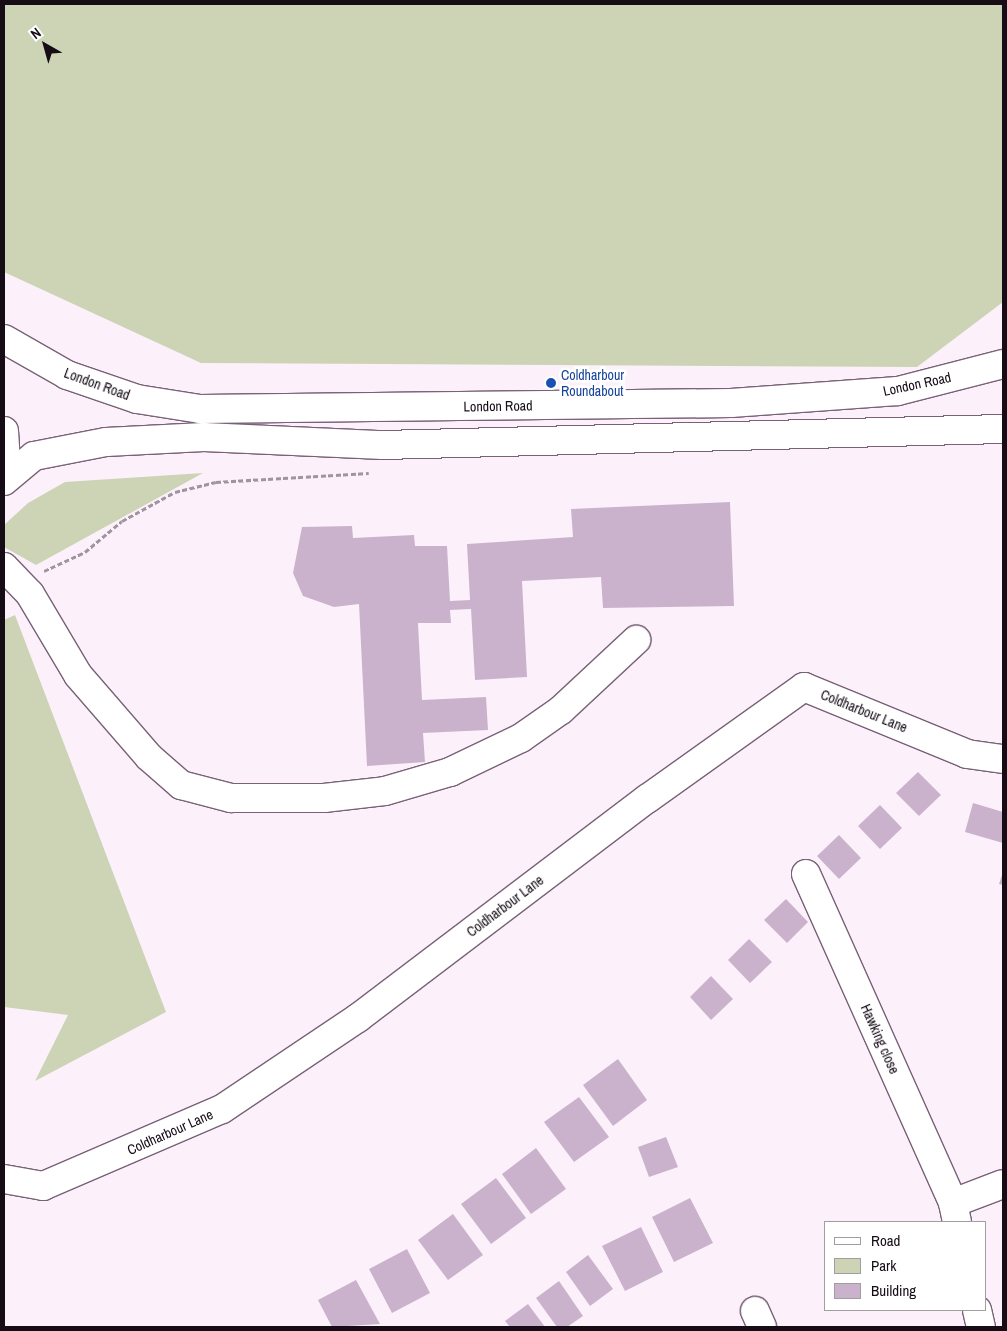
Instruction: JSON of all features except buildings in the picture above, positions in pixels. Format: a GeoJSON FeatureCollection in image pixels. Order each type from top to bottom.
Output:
{"type":"FeatureCollection","features":[{"type":"Feature","properties":{"kind":"main road","name":"London Road"},"geometry":{"type":"LineString","coordinates":[[4,340],[67,375],[137,399],[200,409],[731,403],[898,391],[1003,364]]}},
{"type":"Feature","properties":{"kind":"main road"},"geometry":{"type":"LineString","coordinates":[[5,479],[34,456],[106,442],[204,437],[383,445],[1003,429]]}},
{"type":"Feature","properties":{"kind":"main road"},"geometry":{"type":"LineString","coordinates":[[4,431],[5,479]]}},
{"type":"Feature","properties":{"kind":"main road"},"geometry":{"type":"LineString","coordinates":[[12,576],[78,675],[150,757],[181,785],[231,798],[324,798],[385,791],[450,772],[520,738],[561,710],[636,640]]}},
{"type":"Feature","properties":{"kind":"main road","name":"Coldharbour Lane"},"geometry":{"type":"LineString","coordinates":[[4,1179],[43,1186],[222,1109],[358,1018],[647,799],[804,687],[967,754],[1003,759]]}},
{"type":"Feature","properties":{"kind":"main road","name":"Hawking close"},"geometry":{"type":"LineString","coordinates":[[806,874],[955,1213]]}},
{"type":"Feature","properties":{"kind":"main road"},"geometry":{"type":"LineString","coordinates":[[955,1213],[1003,1184]]}},
{"type":"Feature","properties":{"kind":"main road"},"geometry":{"type":"LineString","coordinates":[[977,1311],[981,1327]]}},
{"type":"Feature","properties":{"kind":"path"},"geometry":{"type":"LineString","coordinates":[[12,576],[85,552],[122,521],[175,492],[216,482],[381,472]]}},
{"type":"Feature","properties":{"kind":"green space"},"geometry":{"type":"Polygon","coordinates":[[[4,4],[1003,4],[1003,302],[917,367],[201,363],[4,272],[4,4]]]}},
{"type":"Feature","properties":{"kind":"green space"},"geometry":{"type":"Polygon","coordinates":[[[203,473],[36,565],[4,547],[4,525],[28,503],[65,482],[203,473]]]}},
{"type":"Feature","properties":{"kind":"green space"},"geometry":{"type":"Polygon","coordinates":[[[15,615],[166,1012],[35,1081],[68,1015],[4,1007],[4,620],[15,615]]]}},
{"type":"Feature","properties":{"kind":"place","name":"Coldharbour Roundabout"},"geometry":{"type":"Point","coordinates":[551,383]}}]}
